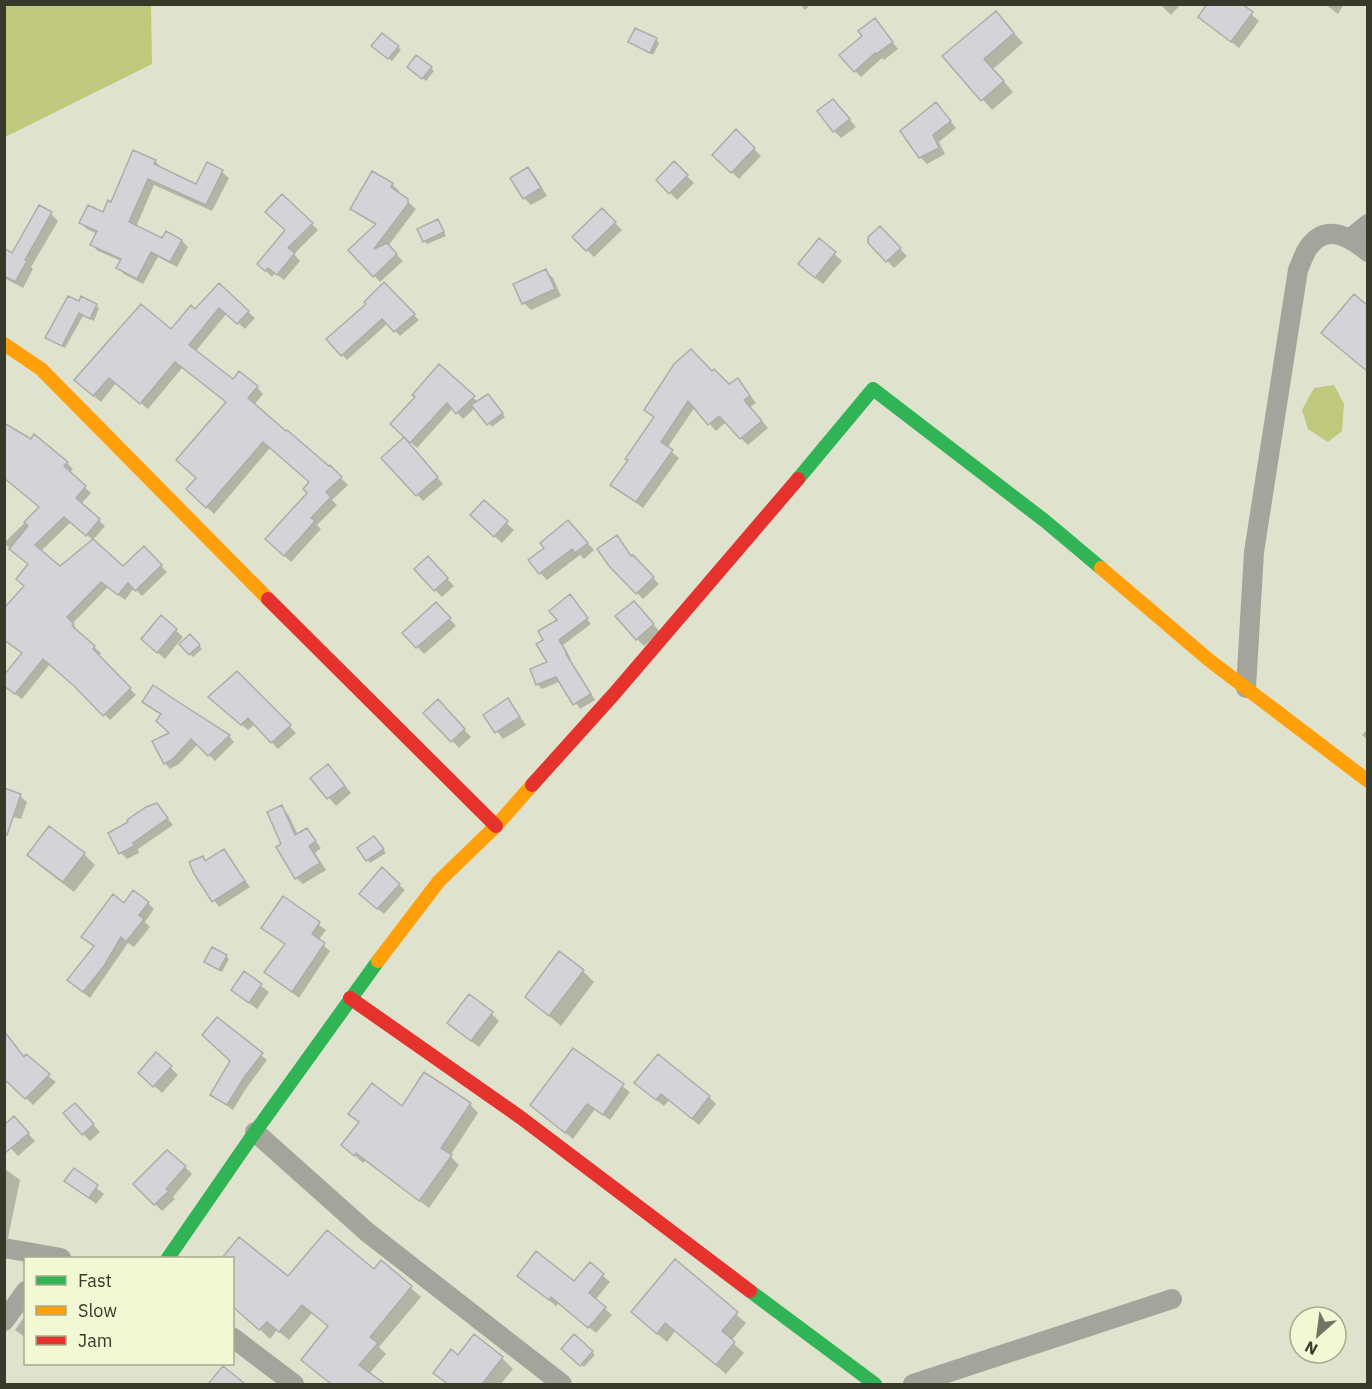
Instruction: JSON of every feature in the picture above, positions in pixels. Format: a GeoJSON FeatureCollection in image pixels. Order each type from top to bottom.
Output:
{"type":"FeatureCollection","features":[{"type":"Feature","properties":{"kind":"street"},"geometry":{"type":"LineString","coordinates":[[1352,238],[1368,224]]}},
{"type":"Feature","properties":{"kind":"street"},"geometry":{"type":"LineString","coordinates":[[1246,688],[1254,552],[1298,270],[1309,246],[1322,237],[1337,233],[1352,238],[1368,252]]}},
{"type":"Feature","properties":{"kind":"street"},"geometry":{"type":"LineString","coordinates":[[4,344],[41,369],[235,567],[496,826]]}},
{"type":"Feature","properties":{"kind":"street"},"geometry":{"type":"LineString","coordinates":[[169,1257],[350,999],[439,881],[496,826],[621,686],[873,389],[1045,521],[1209,660],[1368,781]]}},
{"type":"Feature","properties":{"kind":"street"},"geometry":{"type":"LineString","coordinates":[[350,999],[520,1116],[548,1140],[875,1384]]}},
{"type":"Feature","properties":{"kind":"street"},"geometry":{"type":"LineString","coordinates":[[255,1132],[368,1232],[562,1384]]}},
{"type":"Feature","properties":{"kind":"street"},"geometry":{"type":"LineString","coordinates":[[4,1248],[48,1257]]}},
{"type":"Feature","properties":{"kind":"street"},"geometry":{"type":"LineString","coordinates":[[4,1321],[24,1294]]}},
{"type":"Feature","properties":{"kind":"street"},"geometry":{"type":"LineString","coordinates":[[912,1384],[1172,1299]]}},
{"type":"Feature","properties":{"kind":"street"},"geometry":{"type":"LineString","coordinates":[[234,1339],[294,1384]]}},
{"type":"Feature","properties":{"kind":"shaded area"},"geometry":{"type":"Polygon","coordinates":[[[5,4],[151,5],[152,64],[5,137],[5,4]]]}},
{"type":"Feature","properties":{"kind":"shaded area"},"geometry":{"type":"Polygon","coordinates":[[[1334,385],[1344,404],[1342,431],[1328,442],[1308,429],[1302,410],[1314,388],[1334,385]]]}},
{"type":"Feature","properties":{"kind":"building"},"geometry":{"type":"Polygon","coordinates":[[[1207,4],[1242,4],[1253,12],[1231,42],[1198,17],[1207,4]]]}},
{"type":"Feature","properties":{"kind":"building"},"geometry":{"type":"Polygon","coordinates":[[[996,11],[1014,33],[984,59],[1004,81],[981,101],[942,56],[996,11]]]}},
{"type":"Feature","properties":{"kind":"building"},"geometry":{"type":"Polygon","coordinates":[[[875,18],[893,42],[875,53],[854,72],[839,55],[862,36],[858,31],[875,18]]]}},
{"type":"Feature","properties":{"kind":"building"},"geometry":{"type":"Polygon","coordinates":[[[635,28],[657,38],[650,53],[628,42],[635,28]]]}},
{"type":"Feature","properties":{"kind":"building"},"geometry":{"type":"Polygon","coordinates":[[[382,33],[399,46],[388,59],[371,46],[382,33]]]}},
{"type":"Feature","properties":{"kind":"building"},"geometry":{"type":"Polygon","coordinates":[[[416,55],[432,67],[422,79],[407,67],[416,55]]]}},
{"type":"Feature","properties":{"kind":"building"},"geometry":{"type":"Polygon","coordinates":[[[833,99],[850,119],[833,132],[817,111],[833,99]]]}},
{"type":"Feature","properties":{"kind":"building"},"geometry":{"type":"Polygon","coordinates":[[[936,102],[951,121],[933,135],[939,148],[919,158],[900,131],[936,102]]]}},
{"type":"Feature","properties":{"kind":"building"},"geometry":{"type":"Polygon","coordinates":[[[736,129],[755,148],[731,173],[712,155],[736,129]]]}},
{"type":"Feature","properties":{"kind":"building"},"geometry":{"type":"Polygon","coordinates":[[[133,150],[156,160],[154,164],[196,184],[207,162],[223,170],[206,205],[148,179],[129,222],[162,238],[166,231],[182,240],[170,262],[151,252],[137,279],[116,268],[121,259],[90,245],[97,231],[79,223],[88,205],[103,212],[108,200],[111,202],[133,150]]]}},
{"type":"Feature","properties":{"kind":"building"},"geometry":{"type":"Polygon","coordinates":[[[674,161],[688,175],[669,194],[656,180],[674,161]]]}},
{"type":"Feature","properties":{"kind":"building"},"geometry":{"type":"Polygon","coordinates":[[[528,167],[541,188],[523,199],[510,178],[528,167]]]}},
{"type":"Feature","properties":{"kind":"building"},"geometry":{"type":"Polygon","coordinates":[[[372,171],[393,183],[391,187],[408,199],[408,204],[374,249],[387,243],[397,254],[373,277],[348,250],[376,224],[350,209],[372,171]]]}},
{"type":"Feature","properties":{"kind":"building"},"geometry":{"type":"Polygon","coordinates":[[[282,194],[313,223],[288,248],[295,253],[277,275],[268,268],[265,271],[257,264],[285,230],[265,212],[282,194]]]}},
{"type":"Feature","properties":{"kind":"building"},"geometry":{"type":"Polygon","coordinates":[[[39,205],[52,212],[15,282],[4,276],[4,248],[12,253],[39,205]]]}},
{"type":"Feature","properties":{"kind":"building"},"geometry":{"type":"Polygon","coordinates":[[[602,208],[616,222],[586,251],[572,237],[602,208]]]}},
{"type":"Feature","properties":{"kind":"building"},"geometry":{"type":"Polygon","coordinates":[[[438,219],[444,232],[423,242],[417,229],[438,219]]]}},
{"type":"Feature","properties":{"kind":"building"},"geometry":{"type":"Polygon","coordinates":[[[880,226],[901,248],[886,262],[868,243],[868,237],[880,226]]]}},
{"type":"Feature","properties":{"kind":"building"},"geometry":{"type":"Polygon","coordinates":[[[819,238],[836,252],[815,278],[798,264],[819,238]]]}},
{"type":"Feature","properties":{"kind":"building"},"geometry":{"type":"Polygon","coordinates":[[[546,269],[555,289],[522,304],[513,284],[546,269]]]}},
{"type":"Feature","properties":{"kind":"building"},"geometry":{"type":"Polygon","coordinates":[[[384,282],[415,314],[394,332],[382,319],[341,356],[326,339],[366,304],[364,302],[384,282]]]}},
{"type":"Feature","properties":{"kind":"building"},"geometry":{"type":"Polygon","coordinates":[[[219,283],[249,311],[237,324],[219,308],[189,345],[233,379],[239,371],[258,386],[248,398],[342,477],[326,492],[331,497],[311,518],[315,521],[284,556],[265,539],[307,493],[303,489],[309,482],[263,442],[206,508],[186,489],[196,478],[176,460],[226,402],[175,362],[140,404],[109,378],[93,396],[74,380],[141,304],[171,329],[191,305],[195,309],[219,283]]]}},
{"type":"Feature","properties":{"kind":"building"},"geometry":{"type":"Polygon","coordinates":[[[1354,294],[1368,306],[1368,372],[1321,333],[1354,294]]]}},
{"type":"Feature","properties":{"kind":"building"},"geometry":{"type":"Polygon","coordinates":[[[68,296],[79,301],[81,296],[97,304],[90,319],[79,313],[62,346],[45,338],[68,296]]]}},
{"type":"Feature","properties":{"kind":"building"},"geometry":{"type":"Polygon","coordinates":[[[691,349],[712,371],[714,369],[729,384],[738,378],[750,396],[744,400],[762,421],[740,439],[720,417],[708,425],[688,401],[661,442],[673,450],[636,502],[610,485],[654,417],[644,410],[674,364],[691,349]]]}},
{"type":"Feature","properties":{"kind":"building"},"geometry":{"type":"Polygon","coordinates":[[[439,364],[475,396],[456,414],[447,403],[410,443],[390,424],[415,397],[412,395],[439,364]]]}},
{"type":"Feature","properties":{"kind":"building"},"geometry":{"type":"Polygon","coordinates":[[[488,394],[503,413],[487,425],[471,405],[488,394]]]}},
{"type":"Feature","properties":{"kind":"building"},"geometry":{"type":"Polygon","coordinates":[[[4,423],[31,439],[34,434],[68,462],[64,466],[86,486],[76,498],[100,519],[86,536],[64,517],[35,545],[60,566],[93,539],[123,566],[144,546],[162,565],[135,591],[128,583],[118,595],[101,582],[67,617],[74,624],[72,626],[95,646],[93,649],[131,688],[103,716],[43,659],[15,694],[4,686],[4,675],[22,653],[4,640],[4,608],[24,586],[16,579],[28,564],[9,549],[28,526],[24,522],[39,507],[4,478],[4,423]]]}},
{"type":"Feature","properties":{"kind":"building"},"geometry":{"type":"Polygon","coordinates":[[[404,437],[438,477],[416,496],[381,458],[404,437]]]}},
{"type":"Feature","properties":{"kind":"building"},"geometry":{"type":"Polygon","coordinates":[[[484,500],[508,521],[494,537],[470,515],[484,500]]]}},
{"type":"Feature","properties":{"kind":"building"},"geometry":{"type":"Polygon","coordinates":[[[568,520],[588,543],[575,553],[572,549],[539,574],[528,560],[544,548],[540,543],[568,520]]]}},
{"type":"Feature","properties":{"kind":"building"},"geometry":{"type":"Polygon","coordinates":[[[617,535],[631,556],[633,555],[654,577],[636,594],[609,566],[597,549],[617,535]]]}},
{"type":"Feature","properties":{"kind":"building"},"geometry":{"type":"Polygon","coordinates":[[[428,556],[448,578],[434,591],[414,569],[428,556]]]}},
{"type":"Feature","properties":{"kind":"building"},"geometry":{"type":"Polygon","coordinates":[[[570,594],[588,618],[559,640],[591,694],[573,705],[556,677],[536,685],[530,669],[547,662],[536,644],[543,640],[538,631],[557,620],[549,611],[570,594]]]}},
{"type":"Feature","properties":{"kind":"building"},"geometry":{"type":"Polygon","coordinates":[[[634,601],[654,624],[636,640],[615,616],[634,601]]]}},
{"type":"Feature","properties":{"kind":"building"},"geometry":{"type":"Polygon","coordinates":[[[436,602],[451,618],[416,648],[402,633],[436,602]]]}},
{"type":"Feature","properties":{"kind":"building"},"geometry":{"type":"Polygon","coordinates":[[[161,615],[177,629],[157,653],[141,639],[161,615]]]}},
{"type":"Feature","properties":{"kind":"building"},"geometry":{"type":"Polygon","coordinates":[[[190,634],[200,645],[189,655],[179,644],[190,634]]]}},
{"type":"Feature","properties":{"kind":"building"},"geometry":{"type":"Polygon","coordinates":[[[237,671],[291,725],[271,743],[248,718],[241,725],[208,697],[237,671]]]}},
{"type":"Feature","properties":{"kind":"building"},"geometry":{"type":"Polygon","coordinates":[[[153,685],[230,735],[208,756],[191,739],[173,759],[164,764],[152,741],[169,733],[156,721],[161,714],[142,702],[153,685]]]}},
{"type":"Feature","properties":{"kind":"building"},"geometry":{"type":"Polygon","coordinates":[[[508,698],[520,717],[495,733],[483,715],[508,698]]]}},
{"type":"Feature","properties":{"kind":"building"},"geometry":{"type":"Polygon","coordinates":[[[438,699],[465,729],[451,742],[423,713],[438,699]]]}},
{"type":"Feature","properties":{"kind":"building"},"geometry":{"type":"Polygon","coordinates":[[[328,764],[345,786],[327,799],[310,778],[328,764]]]}},
{"type":"Feature","properties":{"kind":"building"},"geometry":{"type":"Polygon","coordinates":[[[4,788],[21,794],[7,835],[4,835],[4,788]]]}},
{"type":"Feature","properties":{"kind":"building"},"geometry":{"type":"Polygon","coordinates":[[[157,803],[168,818],[133,843],[134,846],[119,854],[108,833],[128,822],[127,820],[146,807],[157,803]]]}},
{"type":"Feature","properties":{"kind":"building"},"geometry":{"type":"Polygon","coordinates":[[[282,805],[295,835],[307,828],[316,841],[309,846],[320,863],[295,879],[276,847],[281,844],[267,812],[282,805]]]}},
{"type":"Feature","properties":{"kind":"building"},"geometry":{"type":"Polygon","coordinates":[[[49,826],[85,853],[63,882],[27,855],[49,826]]]}},
{"type":"Feature","properties":{"kind":"building"},"geometry":{"type":"Polygon","coordinates":[[[374,836],[384,849],[366,861],[357,848],[374,836]]]}},
{"type":"Feature","properties":{"kind":"building"},"geometry":{"type":"Polygon","coordinates":[[[224,849],[245,881],[212,902],[189,862],[203,856],[205,861],[224,849]]]}},
{"type":"Feature","properties":{"kind":"building"},"geometry":{"type":"Polygon","coordinates":[[[382,867],[400,884],[377,909],[359,894],[382,867]]]}},
{"type":"Feature","properties":{"kind":"building"},"geometry":{"type":"Polygon","coordinates":[[[133,890],[149,902],[139,915],[144,919],[126,942],[121,937],[104,966],[83,992],[67,980],[94,946],[81,937],[113,894],[124,903],[133,890]]]}},
{"type":"Feature","properties":{"kind":"building"},"geometry":{"type":"Polygon","coordinates":[[[283,896],[320,922],[312,934],[325,943],[292,992],[264,972],[285,944],[261,928],[283,896]]]}},
{"type":"Feature","properties":{"kind":"building"},"geometry":{"type":"Polygon","coordinates":[[[212,947],[227,955],[219,970],[204,962],[212,947]]]}},
{"type":"Feature","properties":{"kind":"building"},"geometry":{"type":"Polygon","coordinates":[[[559,951],[584,970],[549,1016],[525,997],[559,951]]]}},
{"type":"Feature","properties":{"kind":"building"},"geometry":{"type":"Polygon","coordinates":[[[244,971],[262,984],[249,1003],[231,990],[244,971]]]}},
{"type":"Feature","properties":{"kind":"building"},"geometry":{"type":"Polygon","coordinates":[[[469,994],[493,1012],[471,1041],[447,1023],[469,994]]]}},
{"type":"Feature","properties":{"kind":"building"},"geometry":{"type":"Polygon","coordinates":[[[217,1017],[263,1053],[227,1105],[210,1095],[230,1061],[202,1035],[217,1017]]]}},
{"type":"Feature","properties":{"kind":"building"},"geometry":{"type":"Polygon","coordinates":[[[4,1031],[24,1057],[26,1054],[50,1074],[25,1099],[4,1079],[4,1031]]]}},
{"type":"Feature","properties":{"kind":"building"},"geometry":{"type":"Polygon","coordinates":[[[573,1048],[624,1084],[603,1115],[587,1104],[565,1133],[530,1105],[573,1048]]]}},
{"type":"Feature","properties":{"kind":"building"},"geometry":{"type":"Polygon","coordinates":[[[156,1052],[172,1066],[153,1087],[138,1073],[156,1052]]]}},
{"type":"Feature","properties":{"kind":"building"},"geometry":{"type":"Polygon","coordinates":[[[658,1054],[710,1096],[692,1119],[661,1094],[656,1100],[634,1083],[658,1054]]]}},
{"type":"Feature","properties":{"kind":"building"},"geometry":{"type":"Polygon","coordinates":[[[424,1072],[471,1103],[441,1148],[452,1155],[419,1201],[356,1153],[354,1156],[341,1145],[359,1122],[348,1114],[372,1083],[402,1106],[424,1072]]]}},
{"type":"Feature","properties":{"kind":"building"},"geometry":{"type":"Polygon","coordinates":[[[75,1103],[94,1124],[82,1135],[63,1113],[75,1103]]]}},
{"type":"Feature","properties":{"kind":"building"},"geometry":{"type":"Polygon","coordinates":[[[14,1116],[29,1133],[4,1154],[4,1125],[14,1116]]]}},
{"type":"Feature","properties":{"kind":"building"},"geometry":{"type":"Polygon","coordinates":[[[167,1150],[186,1166],[166,1189],[169,1191],[154,1205],[133,1184],[167,1150]]]}},
{"type":"Feature","properties":{"kind":"building"},"geometry":{"type":"Polygon","coordinates":[[[74,1168],[98,1185],[89,1198],[64,1181],[74,1168]]]}},
{"type":"Feature","properties":{"kind":"building"},"geometry":{"type":"Polygon","coordinates":[[[327,1230],[374,1269],[381,1260],[412,1286],[370,1337],[378,1343],[359,1365],[385,1384],[331,1384],[301,1360],[328,1326],[302,1305],[279,1332],[267,1322],[259,1330],[234,1308],[234,1257],[223,1257],[239,1237],[288,1276],[327,1230]]]}},
{"type":"Feature","properties":{"kind":"building"},"geometry":{"type":"Polygon","coordinates":[[[536,1251],[574,1281],[590,1262],[604,1274],[589,1293],[606,1307],[588,1328],[551,1297],[549,1300],[517,1276],[536,1251]]]}},
{"type":"Feature","properties":{"kind":"building"},"geometry":{"type":"Polygon","coordinates":[[[675,1259],[738,1312],[722,1331],[735,1342],[716,1365],[665,1323],[657,1334],[631,1312],[675,1259]]]}},
{"type":"Feature","properties":{"kind":"building"},"geometry":{"type":"Polygon","coordinates":[[[474,1334],[503,1357],[482,1384],[448,1384],[433,1373],[451,1349],[458,1355],[474,1334]]]}},
{"type":"Feature","properties":{"kind":"building"},"geometry":{"type":"Polygon","coordinates":[[[574,1334],[593,1351],[580,1366],[561,1349],[574,1334]]]}},
{"type":"Feature","properties":{"kind":"building"},"geometry":{"type":"Polygon","coordinates":[[[223,1366],[245,1384],[208,1384],[223,1366]]]}},
{"type":"Feature","properties":{"kind":"traffic: fast"},"geometry":{"type":"LineString","coordinates":[[798,479],[873,389],[1045,521],[1101,568]]}},
{"type":"Feature","properties":{"kind":"traffic: fast"},"geometry":{"type":"LineString","coordinates":[[169,1257],[378,961]]}},
{"type":"Feature","properties":{"kind":"traffic: fast"},"geometry":{"type":"LineString","coordinates":[[750,1291],[875,1384]]}},
{"type":"Feature","properties":{"kind":"traffic: slow"},"geometry":{"type":"LineString","coordinates":[[4,344],[41,369],[268,599]]}},
{"type":"Feature","properties":{"kind":"traffic: slow"},"geometry":{"type":"LineString","coordinates":[[1101,568],[1209,660],[1368,781]]}},
{"type":"Feature","properties":{"kind":"traffic: slow"},"geometry":{"type":"LineString","coordinates":[[378,961],[439,881],[496,826],[532,785]]}},
{"type":"Feature","properties":{"kind":"traffic: jam"},"geometry":{"type":"LineString","coordinates":[[532,785],[614,694],[798,479]]}},
{"type":"Feature","properties":{"kind":"traffic: jam"},"geometry":{"type":"LineString","coordinates":[[268,599],[496,826]]}},
{"type":"Feature","properties":{"kind":"traffic: jam"},"geometry":{"type":"LineString","coordinates":[[350,998],[520,1117],[750,1291]]}}]}
